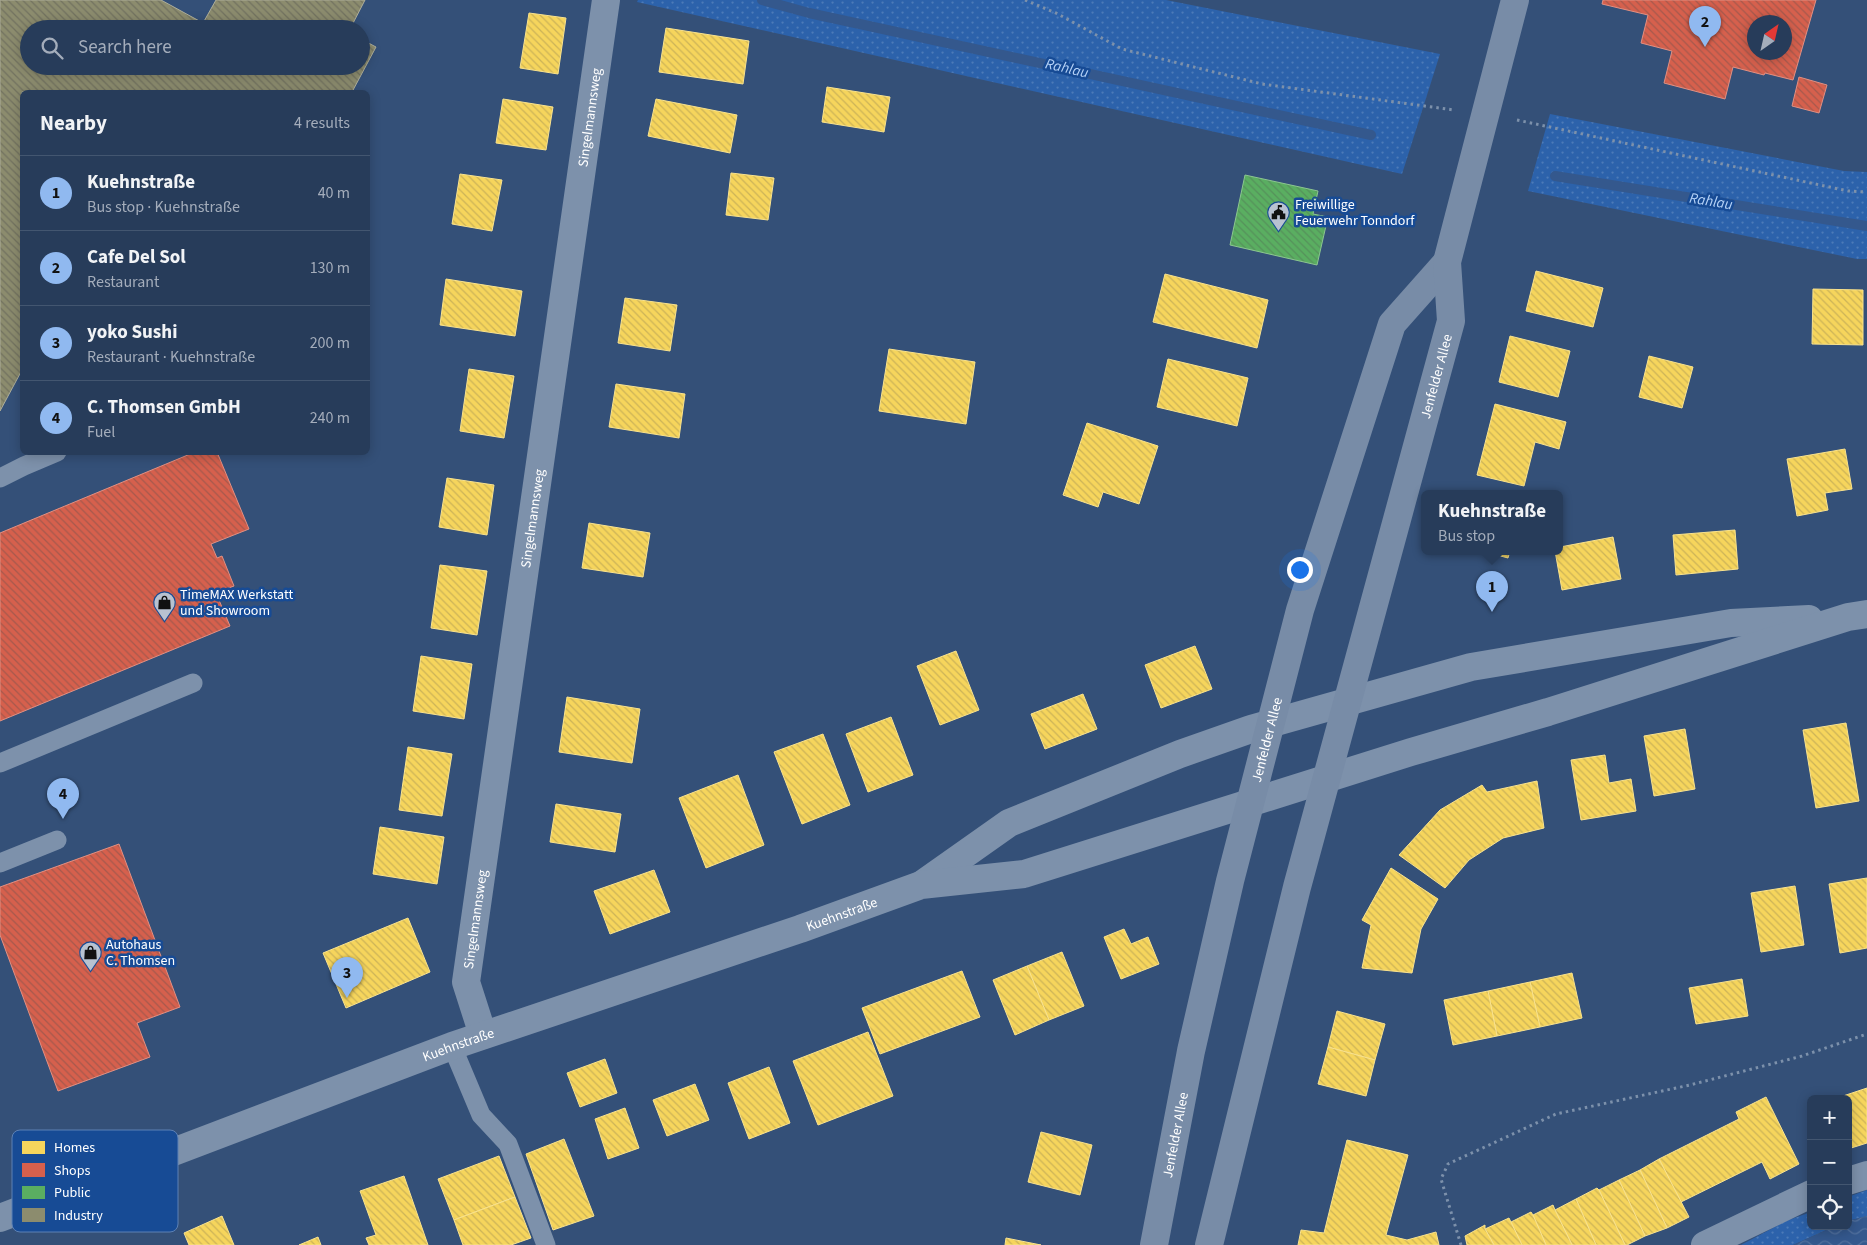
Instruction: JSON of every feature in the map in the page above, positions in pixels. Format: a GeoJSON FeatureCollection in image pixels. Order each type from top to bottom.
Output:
{"type":"FeatureCollection","features":[{"type":"Feature","properties":{"kind":"main road","name":"Jenfelder Allee"},"geometry":{"type":"LineString","coordinates":[[1209,1245],[1297,887],[1450,321],[1447,262],[1515,0]]}},
{"type":"Feature","properties":{"kind":"main road","name":"Jenfelder Allee"},"geometry":{"type":"LineString","coordinates":[[1154,1245],[1191,1050],[1230,881],[1300,610],[1392,324],[1447,262]]}},
{"type":"Feature","properties":{"kind":"street","name":"Singelmannsweg"},"geometry":{"type":"LineString","coordinates":[[483,1035],[466,982],[606,0]]}},
{"type":"Feature","properties":{"kind":"street","name":"Kuehnstraße"},"geometry":{"type":"LineString","coordinates":[[922,885],[1009,823],[1180,754],[1271,723],[1471,667],[1731,623],[1858,616]]}},
{"type":"Feature","properties":{"kind":"street","name":"Kuehnstraße"},"geometry":{"type":"LineString","coordinates":[[178,1150],[452,1046],[800,929],[922,885],[1024,874],[1327,778],[1858,616]]}},
{"type":"Feature","properties":{"kind":"street"},"geometry":{"type":"LineString","coordinates":[[1852,1180],[1867,1175]]}},
{"type":"Feature","properties":{"kind":"street"},"geometry":{"type":"LineString","coordinates":[[1705,1245],[1807,1196]]}},
{"type":"Feature","properties":{"kind":"street","name":"Kuehnstraße"},"geometry":{"type":"LineString","coordinates":[[0,1218],[12,1213]]}},
{"type":"Feature","properties":{"kind":"lane"},"geometry":{"type":"LineString","coordinates":[[0,478],[27,459],[44,455]]}},
{"type":"Feature","properties":{"kind":"lane"},"geometry":{"type":"LineString","coordinates":[[0,762],[193,683]]}},
{"type":"Feature","properties":{"kind":"lane"},"geometry":{"type":"LineString","coordinates":[[0,863],[57,840]]}},
{"type":"Feature","properties":{"kind":"lane"},"geometry":{"type":"LineString","coordinates":[[452,1046],[481,1116],[508,1144],[546,1245]]}},
{"type":"Feature","properties":{"kind":"path"},"geometry":{"type":"LineString","coordinates":[[1025,0],[1056,13],[1122,49],[1262,84],[1486,114],[1848,191],[1867,192]]}},
{"type":"Feature","properties":{"kind":"path"},"geometry":{"type":"LineString","coordinates":[[1461,1245],[1441,1178],[1448,1164],[1556,1114],[1690,1086],[1802,1056],[1867,1034]]}},
{"type":"Feature","properties":{"kind":"shaded area"},"geometry":{"type":"Polygon","coordinates":[[[638,0],[1166,0],[1440,54],[1402,174],[637,2],[638,0]]]}},
{"type":"Feature","properties":{"kind":"shaded area"},"geometry":{"type":"Polygon","coordinates":[[[1550,114],[1844,171],[1867,172],[1867,259],[1857,259],[1528,191],[1550,114]]]}},
{"type":"Feature","properties":{"kind":"shaded area"},"geometry":{"type":"Polygon","coordinates":[[[1867,1190],[1867,1216],[1852,1220],[1852,1196],[1867,1190]]]}},
{"type":"Feature","properties":{"kind":"shaded area"},"geometry":{"type":"Polygon","coordinates":[[[1807,1213],[1807,1230],[1826,1230],[1793,1245],[1741,1245],[1786,1221],[1807,1213]]]}},
{"type":"Feature","properties":{"kind":"water"},"geometry":{"type":"Polygon","coordinates":[[[1867,1216],[1867,1245],[1793,1245],[1826,1230],[1852,1230],[1852,1220],[1867,1216]]]}},
{"type":"Feature","properties":{"kind":"building: Homes"},"geometry":{"type":"Polygon","coordinates":[[[529,13],[566,18],[558,74],[520,68],[529,13]]]}},
{"type":"Feature","properties":{"kind":"building: Homes"},"geometry":{"type":"Polygon","coordinates":[[[666,28],[749,41],[743,84],[659,72],[666,28]]]}},
{"type":"Feature","properties":{"kind":"building: Homes"},"geometry":{"type":"Polygon","coordinates":[[[827,87],[890,97],[884,132],[822,122],[827,87]]]}},
{"type":"Feature","properties":{"kind":"building: Homes"},"geometry":{"type":"Polygon","coordinates":[[[503,99],[553,107],[546,150],[496,143],[503,99]]]}},
{"type":"Feature","properties":{"kind":"building: Homes"},"geometry":{"type":"Polygon","coordinates":[[[656,99],[737,115],[730,153],[648,136],[656,99]]]}},
{"type":"Feature","properties":{"kind":"building: Homes"},"geometry":{"type":"Polygon","coordinates":[[[731,173],[774,178],[768,220],[726,215],[731,173]]]}},
{"type":"Feature","properties":{"kind":"building: Homes"},"geometry":{"type":"Polygon","coordinates":[[[460,174],[502,180],[492,231],[452,224],[460,174]]]}},
{"type":"Feature","properties":{"kind":"building: Homes"},"geometry":{"type":"Polygon","coordinates":[[[1536,271],[1603,288],[1593,327],[1526,311],[1536,271]]]}},
{"type":"Feature","properties":{"kind":"building: Homes"},"geometry":{"type":"Polygon","coordinates":[[[1165,274],[1268,300],[1257,348],[1153,322],[1165,274]]]}},
{"type":"Feature","properties":{"kind":"building: Homes"},"geometry":{"type":"Polygon","coordinates":[[[446,279],[522,291],[515,336],[440,325],[446,279]]]}},
{"type":"Feature","properties":{"kind":"building: Homes"},"geometry":{"type":"Polygon","coordinates":[[[1813,289],[1863,290],[1863,345],[1812,344],[1813,289]]]}},
{"type":"Feature","properties":{"kind":"building: Homes"},"geometry":{"type":"Polygon","coordinates":[[[625,298],[677,305],[670,351],[618,343],[625,298]]]}},
{"type":"Feature","properties":{"kind":"building: Homes"},"geometry":{"type":"Polygon","coordinates":[[[1510,336],[1570,351],[1558,397],[1499,382],[1510,336]]]}},
{"type":"Feature","properties":{"kind":"building: Homes"},"geometry":{"type":"Polygon","coordinates":[[[889,349],[975,362],[966,424],[879,411],[889,349]]]}},
{"type":"Feature","properties":{"kind":"building: Homes"},"geometry":{"type":"Polygon","coordinates":[[[1649,356],[1693,367],[1682,408],[1639,397],[1649,356]]]}},
{"type":"Feature","properties":{"kind":"building: Homes"},"geometry":{"type":"Polygon","coordinates":[[[1168,359],[1248,378],[1237,426],[1157,407],[1168,359]]]}},
{"type":"Feature","properties":{"kind":"building: Homes"},"geometry":{"type":"Polygon","coordinates":[[[469,369],[514,376],[504,438],[460,431],[469,369]]]}},
{"type":"Feature","properties":{"kind":"building: Homes"},"geometry":{"type":"Polygon","coordinates":[[[616,384],[685,394],[679,438],[609,427],[616,384]]]}},
{"type":"Feature","properties":{"kind":"building: Homes"},"geometry":{"type":"Polygon","coordinates":[[[1495,404],[1566,422],[1559,449],[1535,442],[1524,486],[1477,475],[1495,404]]]}},
{"type":"Feature","properties":{"kind":"building: Homes"},"geometry":{"type":"Polygon","coordinates":[[[1087,423],[1158,446],[1139,504],[1103,492],[1098,507],[1063,495],[1087,423]]]}},
{"type":"Feature","properties":{"kind":"building: Homes"},"geometry":{"type":"Polygon","coordinates":[[[1845,449],[1852,489],[1825,493],[1828,510],[1797,516],[1787,459],[1845,449]]]}},
{"type":"Feature","properties":{"kind":"building: Homes"},"geometry":{"type":"Polygon","coordinates":[[[447,478],[494,485],[487,535],[439,527],[447,478]]]}},
{"type":"Feature","properties":{"kind":"building: Homes"},"geometry":{"type":"Polygon","coordinates":[[[589,523],[650,533],[643,577],[582,568],[589,523]]]}},
{"type":"Feature","properties":{"kind":"building: Homes"},"geometry":{"type":"Polygon","coordinates":[[[1735,530],[1738,569],[1676,575],[1673,535],[1735,530]]]}},
{"type":"Feature","properties":{"kind":"building: Homes"},"geometry":{"type":"Polygon","coordinates":[[[1613,537],[1621,579],[1562,590],[1556,555],[1563,555],[1563,546],[1613,537]]]}},
{"type":"Feature","properties":{"kind":"building: Homes"},"geometry":{"type":"Polygon","coordinates":[[[1497,555],[1509,555],[1508,558],[1497,555]]]}},
{"type":"Feature","properties":{"kind":"building: Homes"},"geometry":{"type":"Polygon","coordinates":[[[440,565],[487,571],[477,635],[431,628],[440,565]]]}},
{"type":"Feature","properties":{"kind":"building: Homes"},"geometry":{"type":"Polygon","coordinates":[[[1195,646],[1212,689],[1161,708],[1145,665],[1195,646]]]}},
{"type":"Feature","properties":{"kind":"building: Homes"},"geometry":{"type":"Polygon","coordinates":[[[956,651],[979,710],[940,725],[917,666],[956,651]]]}},
{"type":"Feature","properties":{"kind":"building: Homes"},"geometry":{"type":"Polygon","coordinates":[[[421,656],[472,664],[464,719],[413,711],[421,656]]]}},
{"type":"Feature","properties":{"kind":"building: Homes"},"geometry":{"type":"Polygon","coordinates":[[[1083,694],[1097,729],[1045,749],[1031,714],[1083,694]]]}},
{"type":"Feature","properties":{"kind":"building: Homes"},"geometry":{"type":"Polygon","coordinates":[[[567,697],[640,709],[632,763],[559,752],[567,697]]]}},
{"type":"Feature","properties":{"kind":"building: Homes"},"geometry":{"type":"Polygon","coordinates":[[[891,717],[913,775],[868,792],[846,734],[891,717]]]}},
{"type":"Feature","properties":{"kind":"building: Homes"},"geometry":{"type":"Polygon","coordinates":[[[1846,723],[1859,801],[1816,808],[1803,730],[1846,723]]]}},
{"type":"Feature","properties":{"kind":"building: Homes"},"geometry":{"type":"Polygon","coordinates":[[[1685,729],[1695,789],[1654,796],[1644,736],[1685,729]]]}},
{"type":"Feature","properties":{"kind":"building: Homes"},"geometry":{"type":"Polygon","coordinates":[[[823,734],[850,805],[802,824],[774,752],[823,734]]]}},
{"type":"Feature","properties":{"kind":"building: Homes"},"geometry":{"type":"Polygon","coordinates":[[[408,747],[452,754],[442,816],[399,810],[408,747]]]}},
{"type":"Feature","properties":{"kind":"building: Homes"},"geometry":{"type":"Polygon","coordinates":[[[1605,755],[1609,783],[1631,779],[1636,811],[1581,820],[1571,760],[1605,755]]]}},
{"type":"Feature","properties":{"kind":"building: Homes"},"geometry":{"type":"Polygon","coordinates":[[[738,775],[764,845],[706,868],[679,798],[738,775]]]}},
{"type":"Feature","properties":{"kind":"building: Homes"},"geometry":{"type":"Polygon","coordinates":[[[1537,781],[1544,828],[1503,838],[1469,860],[1445,888],[1399,855],[1440,810],[1482,785],[1487,792],[1537,781]]]}},
{"type":"Feature","properties":{"kind":"building: Homes"},"geometry":{"type":"Polygon","coordinates":[[[556,804],[621,814],[615,852],[550,842],[556,804]]]}},
{"type":"Feature","properties":{"kind":"building: Homes"},"geometry":{"type":"Polygon","coordinates":[[[380,827],[444,837],[437,884],[373,874],[380,827]]]}},
{"type":"Feature","properties":{"kind":"building: Homes"},"geometry":{"type":"Polygon","coordinates":[[[1391,868],[1438,899],[1421,929],[1412,973],[1362,968],[1371,925],[1362,920],[1391,868]]]}},
{"type":"Feature","properties":{"kind":"building: Homes"},"geometry":{"type":"Polygon","coordinates":[[[654,870],[670,912],[610,934],[594,891],[654,870]]]}},
{"type":"Feature","properties":{"kind":"building: Homes"},"geometry":{"type":"Polygon","coordinates":[[[1867,878],[1867,948],[1840,953],[1829,884],[1867,878]]]}},
{"type":"Feature","properties":{"kind":"building: Homes"},"geometry":{"type":"Polygon","coordinates":[[[1795,886],[1804,945],[1761,952],[1751,893],[1795,886]]]}},
{"type":"Feature","properties":{"kind":"building: Homes"},"geometry":{"type":"Polygon","coordinates":[[[408,918],[430,972],[346,1008],[323,953],[408,918]]]}},
{"type":"Feature","properties":{"kind":"building: Homes"},"geometry":{"type":"Polygon","coordinates":[[[1124,929],[1131,944],[1148,937],[1159,964],[1121,979],[1104,937],[1124,929]]]}},
{"type":"Feature","properties":{"kind":"building: Homes"},"geometry":{"type":"Polygon","coordinates":[[[1062,952],[1084,1006],[1049,1020],[1027,966],[1062,952]]]}},
{"type":"Feature","properties":{"kind":"building: Homes"},"geometry":{"type":"Polygon","coordinates":[[[1027,966],[1049,1020],[1015,1035],[993,980],[1027,966]]]}},
{"type":"Feature","properties":{"kind":"building: Homes"},"geometry":{"type":"Polygon","coordinates":[[[962,971],[980,1017],[880,1054],[862,1008],[962,971]]]}},
{"type":"Feature","properties":{"kind":"building: Homes"},"geometry":{"type":"Polygon","coordinates":[[[1572,973],[1582,1018],[1540,1027],[1530,982],[1572,973]]]}},
{"type":"Feature","properties":{"kind":"building: Homes"},"geometry":{"type":"Polygon","coordinates":[[[1742,979],[1748,1016],[1696,1024],[1689,988],[1742,979]]]}},
{"type":"Feature","properties":{"kind":"building: Homes"},"geometry":{"type":"Polygon","coordinates":[[[1530,982],[1540,1027],[1497,1036],[1488,991],[1530,982]]]}},
{"type":"Feature","properties":{"kind":"building: Homes"},"geometry":{"type":"Polygon","coordinates":[[[1488,991],[1497,1036],[1453,1045],[1444,1000],[1488,991]]]}},
{"type":"Feature","properties":{"kind":"building: Homes"},"geometry":{"type":"Polygon","coordinates":[[[1337,1011],[1385,1024],[1375,1060],[1328,1047],[1337,1011]]]}},
{"type":"Feature","properties":{"kind":"building: Homes"},"geometry":{"type":"Polygon","coordinates":[[[868,1032],[893,1096],[818,1125],[793,1061],[868,1032]]]}},
{"type":"Feature","properties":{"kind":"building: Homes"},"geometry":{"type":"Polygon","coordinates":[[[1328,1047],[1375,1060],[1366,1096],[1318,1084],[1328,1047]]]}},
{"type":"Feature","properties":{"kind":"building: Homes"},"geometry":{"type":"Polygon","coordinates":[[[605,1059],[617,1093],[580,1107],[567,1073],[605,1059]]]}},
{"type":"Feature","properties":{"kind":"building: Homes"},"geometry":{"type":"Polygon","coordinates":[[[769,1067],[790,1123],[749,1139],[728,1083],[769,1067]]]}},
{"type":"Feature","properties":{"kind":"building: Homes"},"geometry":{"type":"Polygon","coordinates":[[[695,1084],[709,1120],[667,1136],[653,1100],[695,1084]]]}},
{"type":"Feature","properties":{"kind":"building: Homes"},"geometry":{"type":"Polygon","coordinates":[[[1867,1088],[1867,1143],[1852,1148],[1852,1095],[1846,1095],[1867,1088]]]}},
{"type":"Feature","properties":{"kind":"building: Homes"},"geometry":{"type":"Polygon","coordinates":[[[1766,1097],[1799,1164],[1770,1179],[1762,1162],[1681,1202],[1659,1159],[1739,1119],[1736,1112],[1766,1097]]]}},
{"type":"Feature","properties":{"kind":"building: Homes"},"geometry":{"type":"Polygon","coordinates":[[[625,1108],[639,1148],[608,1159],[595,1119],[625,1108]]]}},
{"type":"Feature","properties":{"kind":"building: Homes"},"geometry":{"type":"Polygon","coordinates":[[[1041,1132],[1092,1145],[1080,1195],[1028,1182],[1041,1132]]]}},
{"type":"Feature","properties":{"kind":"building: Homes"},"geometry":{"type":"Polygon","coordinates":[[[564,1139],[594,1216],[553,1230],[526,1154],[564,1139]]]}},
{"type":"Feature","properties":{"kind":"building: Homes"},"geometry":{"type":"Polygon","coordinates":[[[1347,1140],[1408,1155],[1386,1235],[1407,1240],[1436,1232],[1439,1245],[1298,1245],[1301,1230],[1324,1233],[1347,1140]]]}},
{"type":"Feature","properties":{"kind":"building: Homes"},"geometry":{"type":"Polygon","coordinates":[[[499,1156],[515,1197],[454,1220],[438,1179],[499,1156]]]}},
{"type":"Feature","properties":{"kind":"building: Homes"},"geometry":{"type":"Polygon","coordinates":[[[1659,1159],[1689,1217],[1667,1228],[1640,1170],[1659,1159]]]}},
{"type":"Feature","properties":{"kind":"building: Homes"},"geometry":{"type":"Polygon","coordinates":[[[1640,1170],[1667,1228],[1645,1236],[1619,1180],[1640,1170]]]}},
{"type":"Feature","properties":{"kind":"building: Homes"},"geometry":{"type":"Polygon","coordinates":[[[404,1176],[428,1245],[369,1245],[366,1238],[376,1235],[360,1191],[404,1176]]]}},
{"type":"Feature","properties":{"kind":"building: Homes"},"geometry":{"type":"Polygon","coordinates":[[[1619,1180],[1645,1236],[1627,1245],[1625,1245],[1599,1190],[1619,1180]]]}},
{"type":"Feature","properties":{"kind":"building: Homes"},"geometry":{"type":"Polygon","coordinates":[[[1597,1188],[1625,1245],[1596,1245],[1576,1199],[1597,1188]]]}},
{"type":"Feature","properties":{"kind":"building: Homes"},"geometry":{"type":"Polygon","coordinates":[[[515,1197],[531,1238],[511,1245],[463,1245],[454,1220],[515,1197]]]}},
{"type":"Feature","properties":{"kind":"building: Homes"},"geometry":{"type":"Polygon","coordinates":[[[1576,1199],[1596,1245],[1572,1245],[1555,1210],[1576,1199]]]}},
{"type":"Feature","properties":{"kind":"building: Homes"},"geometry":{"type":"Polygon","coordinates":[[[1553,1205],[1572,1245],[1546,1245],[1533,1215],[1553,1205]]]}},
{"type":"Feature","properties":{"kind":"building: Homes"},"geometry":{"type":"Polygon","coordinates":[[[1531,1212],[1546,1245],[1522,1245],[1511,1222],[1531,1212]]]}},
{"type":"Feature","properties":{"kind":"building: Homes"},"geometry":{"type":"Polygon","coordinates":[[[222,1216],[234,1245],[189,1245],[184,1233],[222,1216]]]}},
{"type":"Feature","properties":{"kind":"building: Homes"},"geometry":{"type":"Polygon","coordinates":[[[1509,1218],[1522,1245],[1494,1245],[1485,1229],[1509,1218]]]}},
{"type":"Feature","properties":{"kind":"building: Homes"},"geometry":{"type":"Polygon","coordinates":[[[1485,1225],[1485,1229],[1494,1245],[1467,1245],[1465,1236],[1485,1225]]]}},
{"type":"Feature","properties":{"kind":"building: Homes"},"geometry":{"type":"Polygon","coordinates":[[[318,1237],[321,1245],[299,1245],[318,1237]]]}},
{"type":"Feature","properties":{"kind":"building: Homes"},"geometry":{"type":"Polygon","coordinates":[[[1006,1238],[1041,1245],[1005,1245],[1006,1238]]]}},
{"type":"Feature","properties":{"kind":"building: Shops"},"geometry":{"type":"Polygon","coordinates":[[[1603,0],[1816,0],[1793,80],[1733,67],[1725,99],[1664,83],[1672,51],[1641,43],[1648,15],[1602,4],[1603,0]]]}},
{"type":"Feature","properties":{"kind":"building: Shops"},"geometry":{"type":"Polygon","coordinates":[[[1799,77],[1827,85],[1819,113],[1792,106],[1799,77]]]}},
{"type":"Feature","properties":{"kind":"building: Shops"},"geometry":{"type":"Polygon","coordinates":[[[188,455],[218,455],[249,529],[211,544],[217,558],[222,556],[234,586],[216,593],[230,626],[0,721],[0,533],[188,455]]]}},
{"type":"Feature","properties":{"kind":"building: Shops","name":"Autohaus C. Thomsen"},"geometry":{"type":"Polygon","coordinates":[[[119,844],[180,1007],[137,1023],[150,1057],[58,1091],[0,935],[0,887],[119,844]]]}},
{"type":"Feature","properties":{"kind":"building: Public","name":"Freiwillige Feuerwehr Tonndorf"},"geometry":{"type":"Polygon","coordinates":[[[1245,175],[1318,191],[1313,214],[1328,217],[1317,265],[1230,245],[1245,175]]]}},
{"type":"Feature","properties":{"kind":"building: Industry"},"geometry":{"type":"Polygon","coordinates":[[[0,0],[161,0],[198,20],[20,20],[20,75],[361,75],[353,90],[20,90],[20,374],[0,411],[0,0]]]}},
{"type":"Feature","properties":{"kind":"building: Industry"},"geometry":{"type":"Polygon","coordinates":[[[216,0],[365,0],[355,20],[205,20],[216,0]]]}},
{"type":"Feature","properties":{"kind":"building: Industry"},"geometry":{"type":"Polygon","coordinates":[[[370,44],[376,47],[370,58],[370,44]]]}},
{"type":"Feature","properties":{"kind":"waterway","name":"Rahlau"},"geometry":{"type":"LineString","coordinates":[[762,0],[809,13],[1371,135]]}},
{"type":"Feature","properties":{"kind":"waterway","name":"Rahlau"},"geometry":{"type":"LineString","coordinates":[[1555,176],[1867,226]]}},
{"type":"Feature","properties":{"kind":"place","name":"Cafe Del Sol"},"geometry":{"type":"Point","coordinates":[1705,47]}},
{"type":"Feature","properties":{"kind":"place","name":"Freiwillige Feuerwehr Tonndorf"},"geometry":{"type":"Point","coordinates":[1279,231]}},
{"type":"Feature","properties":{"kind":"place","name":"Kuehnstraße"},"geometry":{"type":"Point","coordinates":[1492,612]}},
{"type":"Feature","properties":{"kind":"place","name":"TimeMAX Werkstatt und Showroom"},"geometry":{"type":"Point","coordinates":[164,621]}},
{"type":"Feature","properties":{"kind":"place","name":"C. Thomsen GmbH"},"geometry":{"type":"Point","coordinates":[63,819]}},
{"type":"Feature","properties":{"kind":"place","name":"Autohaus C. Thomsen"},"geometry":{"type":"Point","coordinates":[90,971]}},
{"type":"Feature","properties":{"kind":"place","name":"yoko Sushi"},"geometry":{"type":"Point","coordinates":[347,998]}}]}
